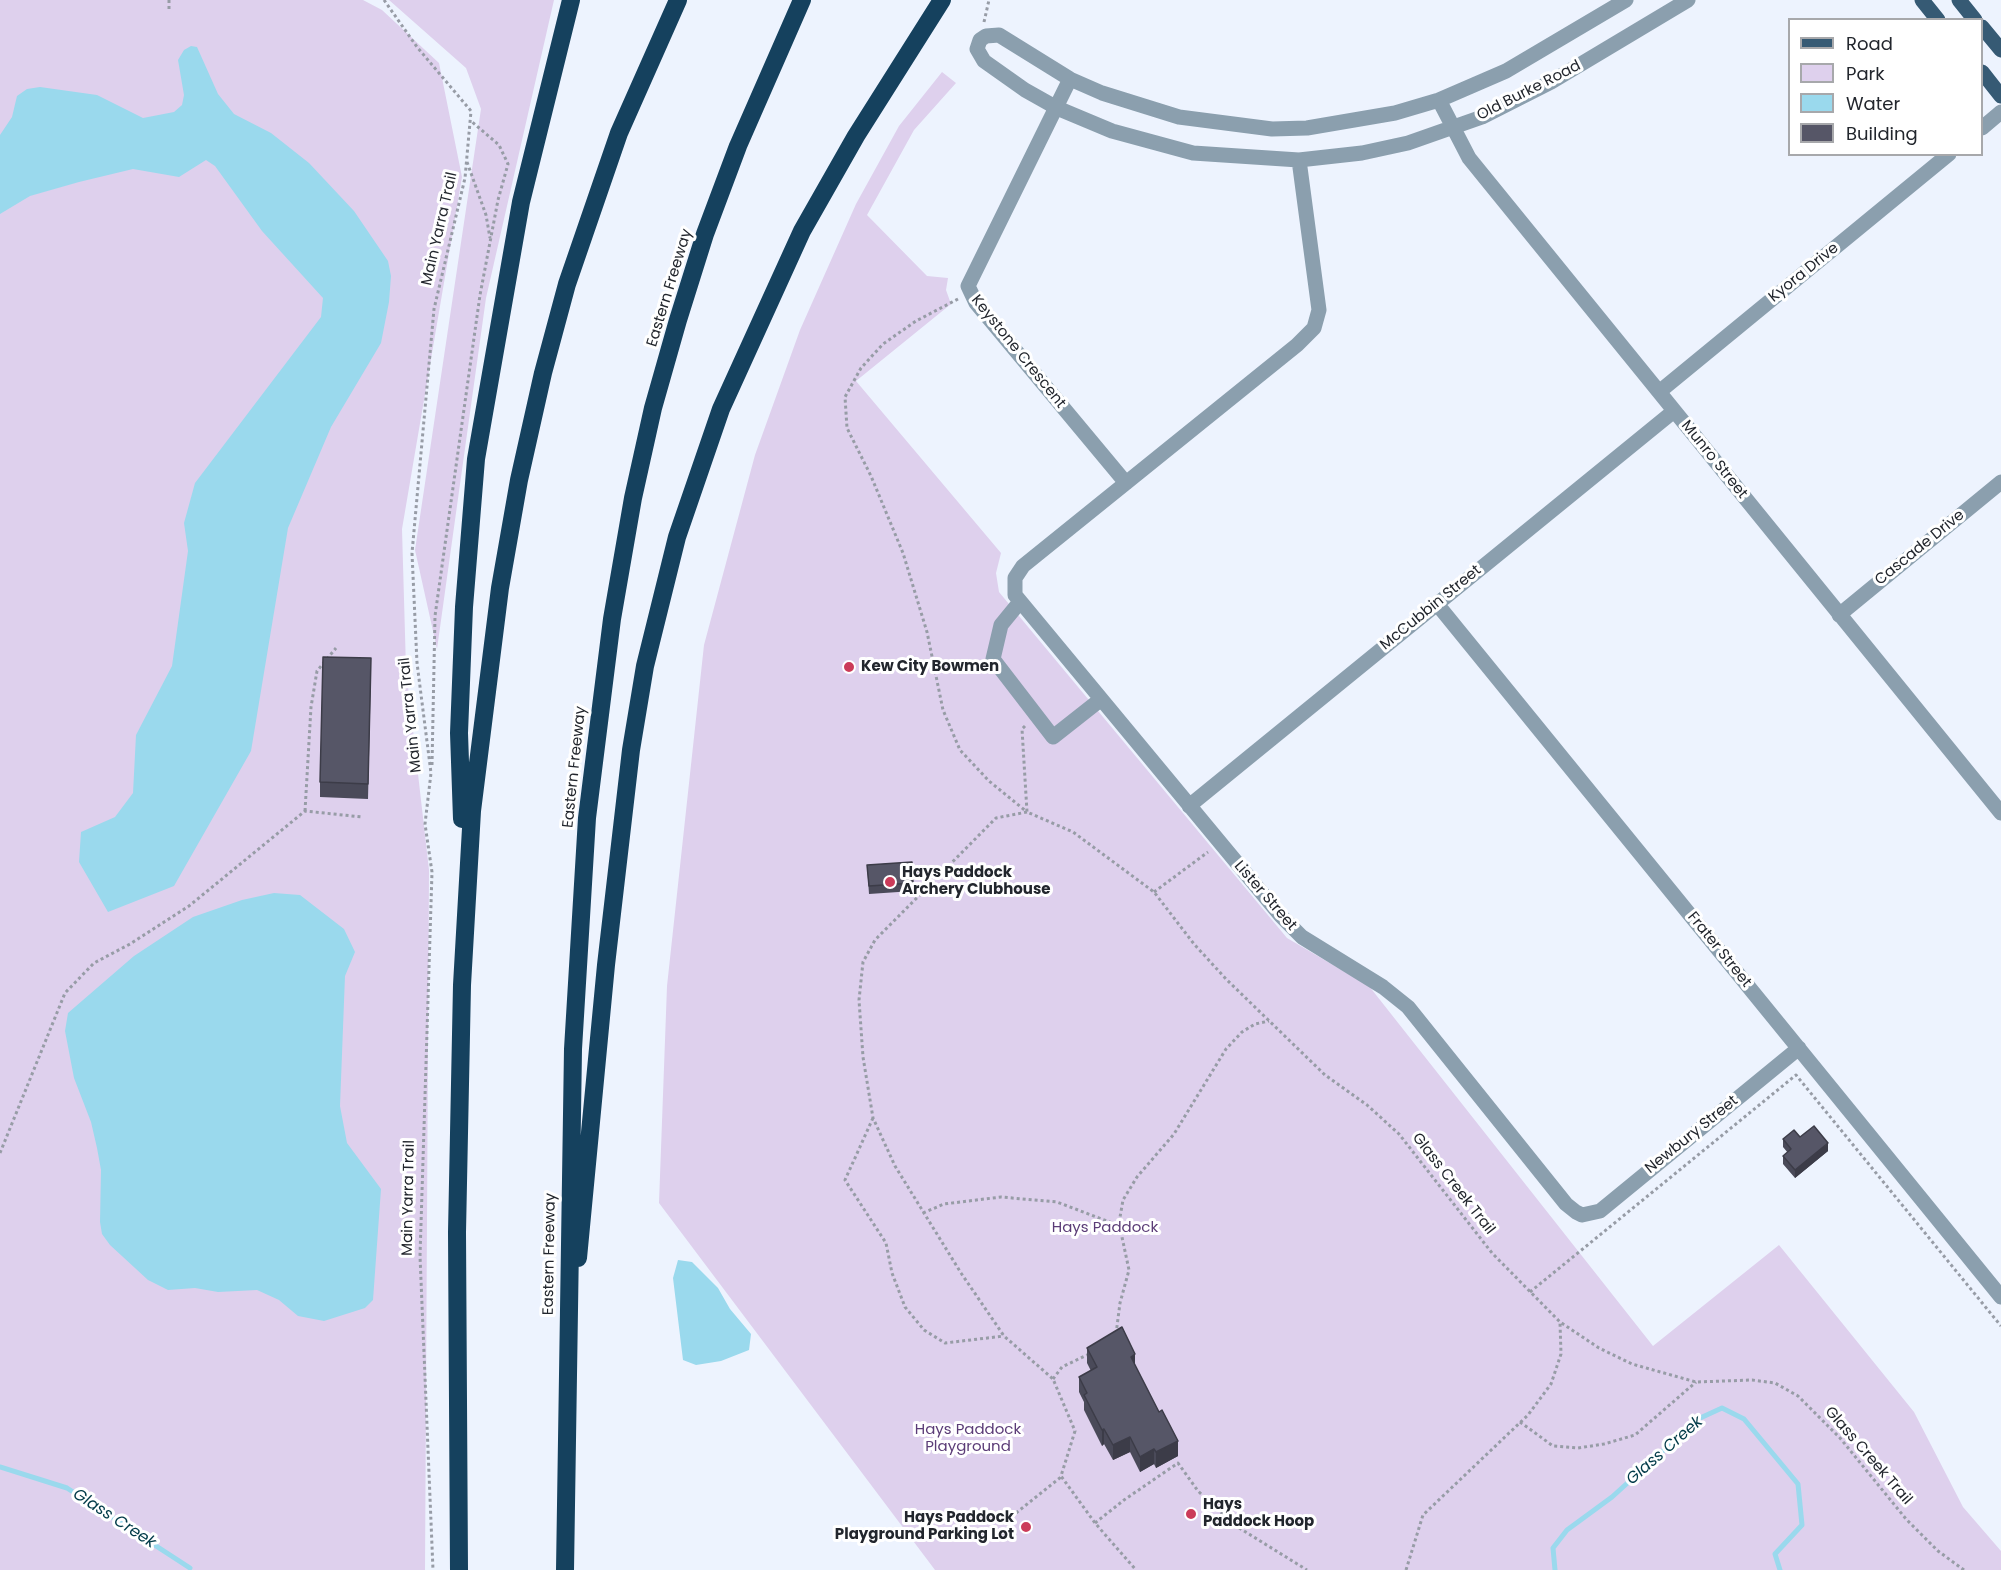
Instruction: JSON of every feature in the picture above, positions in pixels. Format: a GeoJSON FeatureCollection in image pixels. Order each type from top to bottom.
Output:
{"type":"FeatureCollection","features":[{"type":"Feature","properties":{"kind":"highway"},"geometry":{"type":"LineString","coordinates":[[464,926],[459,733],[464,607],[476,459],[521,202],[571,0]]}},
{"type":"Feature","properties":{"kind":"highway"},"geometry":{"type":"LineString","coordinates":[[459,1570],[458,1120],[464,926],[472,811],[500,588],[519,480],[543,373],[567,284],[615,144],[678,0]]}},
{"type":"Feature","properties":{"kind":"highway","name":"Eastern Freeway"},"geometry":{"type":"LineString","coordinates":[[565,1570],[572,1083],[580,922],[597,727],[612,619],[653,408],[678,320],[705,234],[738,146],[802,0]]}},
{"type":"Feature","properties":{"kind":"highway"},"geometry":{"type":"LineString","coordinates":[[566,1395],[623,815],[645,666],[677,537],[721,409],[802,231],[856,136],[942,0]]}},
{"type":"Feature","properties":{"kind":"main road"},"geometry":{"type":"LineString","coordinates":[[1922,0],[1936,18]]}},
{"type":"Feature","properties":{"kind":"main road"},"geometry":{"type":"LineString","coordinates":[[1959,0],[1974,18]]}},
{"type":"Feature","properties":{"kind":"main road"},"geometry":{"type":"LineString","coordinates":[[1983,28],[2001,50]]}},
{"type":"Feature","properties":{"kind":"main road"},"geometry":{"type":"LineString","coordinates":[[1983,73],[2001,96]]}},
{"type":"Feature","properties":{"kind":"street","name":"Old Burke Road"},"geometry":{"type":"LineString","coordinates":[[1626,0],[1506,71],[1439,100],[1351,123],[1272,129],[1179,117],[1102,93],[1070,79],[999,35],[992,34],[980,40],[977,49],[984,61],[1057,108],[1112,131],[1173,149],[1238,158],[1299,160],[1362,153],[1408,143],[1452,128],[1512,103],[1688,0]]}},
{"type":"Feature","properties":{"kind":"street","name":"Keystone Crescent"},"geometry":{"type":"LineString","coordinates":[[1070,79],[969,281],[970,294],[1126,483]]}},
{"type":"Feature","properties":{"kind":"street","name":"Munro Street"},"geometry":{"type":"LineString","coordinates":[[1439,100],[1469,158],[2001,813]]}},
{"type":"Feature","properties":{"kind":"street"},"geometry":{"type":"LineString","coordinates":[[1983,127],[2001,112]]}},
{"type":"Feature","properties":{"kind":"street","name":"Kyora Drive"},"geometry":{"type":"LineString","coordinates":[[1659,392],[1947,156]]}},
{"type":"Feature","properties":{"kind":"street"},"geometry":{"type":"LineString","coordinates":[[1100,700],[1053,737],[993,659],[1001,626],[1019,603],[1013,587],[1015,578],[1023,566],[1314,328],[1319,310],[1299,160]]}},
{"type":"Feature","properties":{"kind":"street","name":"McCubbin Street"},"geometry":{"type":"LineString","coordinates":[[1189,806],[1674,411]]}},
{"type":"Feature","properties":{"kind":"street","name":"Cascade Drive"},"geometry":{"type":"LineString","coordinates":[[1839,615],[2001,482]]}},
{"type":"Feature","properties":{"kind":"street","name":"Lister Street"},"geometry":{"type":"LineString","coordinates":[[1019,603],[1220,844],[1302,937],[1383,987],[1408,1006],[1566,1204],[1582,1215]]}},
{"type":"Feature","properties":{"kind":"street","name":"Frater Street"},"geometry":{"type":"LineString","coordinates":[[1437,604],[2001,1297]]}},
{"type":"Feature","properties":{"kind":"street","name":"Newbury Street"},"geometry":{"type":"LineString","coordinates":[[1582,1215],[1600,1210],[1799,1048]]}},
{"type":"Feature","properties":{"kind":"path"},"geometry":{"type":"LineString","coordinates":[[169,0],[169,10]]}},
{"type":"Feature","properties":{"kind":"path","name":"Main Yarra Trail"},"geometry":{"type":"LineString","coordinates":[[384,0],[417,47],[471,111],[465,178],[434,309],[412,553],[417,663],[431,773],[425,824],[432,872],[420,1256],[433,1570]]}},
{"type":"Feature","properties":{"kind":"path"},"geometry":{"type":"LineString","coordinates":[[466,160],[486,215],[491,240]]}},
{"type":"Feature","properties":{"kind":"path","name":"Glass Creek Trail"},"geometry":{"type":"LineString","coordinates":[[970,294],[916,321],[883,345],[861,368],[845,397],[847,428],[871,476],[903,553],[927,632],[943,710],[960,750],[989,781],[1027,812],[1073,832],[1154,892],[1194,944],[1269,1021],[1325,1075],[1367,1104],[1399,1134],[1492,1254],[1560,1322],[1599,1348],[1632,1364],[1696,1382],[1775,1383],[1798,1396],[1840,1438],[1906,1519],[1938,1551],[1964,1570]]}},
{"type":"Feature","properties":{"kind":"path"},"geometry":{"type":"LineString","coordinates":[[305,811],[311,707],[317,671],[336,648]]}},
{"type":"Feature","properties":{"kind":"path"},"geometry":{"type":"LineString","coordinates":[[1016,1513],[1061,1476],[1075,1431],[1053,1379],[1004,1336],[895,1166],[873,1118],[863,1057],[860,1000],[863,962],[875,940],[915,902],[973,838],[996,818],[1027,812],[1022,729],[1037,717]]}},
{"type":"Feature","properties":{"kind":"path"},"geometry":{"type":"LineString","coordinates":[[0,1154],[66,993],[94,963],[189,906],[305,811],[362,817]]}},
{"type":"Feature","properties":{"kind":"path"},"geometry":{"type":"LineString","coordinates":[[1154,892],[1220,844]]}},
{"type":"Feature","properties":{"kind":"path"},"geometry":{"type":"LineString","coordinates":[[1115,1342],[1120,1303],[1129,1270],[1120,1226],[1123,1200],[1132,1184],[1174,1134],[1226,1049],[1242,1032],[1255,1023],[1269,1021]]}},
{"type":"Feature","properties":{"kind":"path"},"geometry":{"type":"LineString","coordinates":[[1530,1292],[1796,1075],[2001,1326]]}},
{"type":"Feature","properties":{"kind":"path"},"geometry":{"type":"LineString","coordinates":[[873,1118],[845,1180],[886,1243],[892,1273],[905,1307],[924,1330],[945,1343],[1004,1336]]}},
{"type":"Feature","properties":{"kind":"path"},"geometry":{"type":"LineString","coordinates":[[923,1213],[944,1204],[1001,1197],[1057,1202],[1120,1226]]}},
{"type":"Feature","properties":{"kind":"path"},"geometry":{"type":"LineString","coordinates":[[1406,1570],[1423,1515],[1520,1422],[1551,1384],[1561,1354],[1560,1322]]}},
{"type":"Feature","properties":{"kind":"path"},"geometry":{"type":"LineString","coordinates":[[1053,1379],[1062,1367],[1097,1350]]}},
{"type":"Feature","properties":{"kind":"path"},"geometry":{"type":"LineString","coordinates":[[1520,1422],[1552,1446],[1578,1448],[1604,1444],[1635,1435],[1696,1382]]}},
{"type":"Feature","properties":{"kind":"path"},"geometry":{"type":"LineString","coordinates":[[1095,1523],[1178,1463],[1198,1491],[1236,1526],[1307,1570]]}},
{"type":"Feature","properties":{"kind":"path"},"geometry":{"type":"LineString","coordinates":[[1061,1476],[1095,1523],[1136,1570]]}},
{"type":"Feature","properties":{"kind":"green space"},"geometry":{"type":"Polygon","coordinates":[[[0,0],[363,0],[382,10],[439,63],[462,177],[402,529],[406,669],[429,870],[425,1570],[0,1570],[0,0]]]}},
{"type":"Feature","properties":{"kind":"green space"},"geometry":{"type":"Polygon","coordinates":[[[389,0],[554,0],[486,298],[437,649],[415,550],[481,109],[466,68],[389,0]]]}},
{"type":"Feature","properties":{"kind":"green space","name":"Hays Paddock"},"geometry":{"type":"Polygon","coordinates":[[[942,72],[956,83],[914,130],[867,215],[927,276],[948,278],[946,290],[951,304],[856,381],[1001,553],[996,573],[999,592],[1287,938],[1369,986],[1653,1346],[1779,1245],[1914,1412],[1963,1507],[2001,1551],[2001,1570],[935,1570],[659,1203],[667,986],[704,645],[755,455],[800,330],[856,204],[899,126],[942,72]]]}},
{"type":"Feature","properties":{"kind":"water"},"geometry":{"type":"Polygon","coordinates":[[[191,46],[197,47],[218,94],[234,114],[271,133],[309,163],[354,211],[388,261],[391,276],[389,302],[381,343],[331,427],[288,528],[251,751],[174,886],[108,912],[79,862],[81,832],[115,817],[133,793],[136,735],[172,666],[188,551],[184,523],[195,483],[321,317],[323,298],[262,231],[215,166],[206,160],[179,177],[133,169],[79,182],[30,196],[0,214],[0,135],[12,117],[17,96],[27,89],[40,87],[97,95],[143,118],[174,112],[182,105],[184,95],[178,60],[184,50],[191,46]]]}},
{"type":"Feature","properties":{"kind":"water"},"geometry":{"type":"Polygon","coordinates":[[[274,893],[300,895],[344,929],[355,952],[345,976],[340,1106],[347,1143],[381,1189],[373,1300],[365,1308],[324,1321],[298,1316],[279,1300],[257,1290],[218,1292],[195,1288],[168,1290],[148,1280],[110,1245],[102,1234],[100,1222],[101,1170],[97,1148],[91,1122],[74,1078],[65,1031],[68,1013],[134,956],[193,917],[242,900],[274,893]]]}},
{"type":"Feature","properties":{"kind":"water"},"geometry":{"type":"Polygon","coordinates":[[[678,1260],[692,1262],[718,1288],[730,1309],[751,1334],[749,1350],[721,1361],[696,1365],[683,1360],[673,1278],[678,1260]]]}},
{"type":"Feature","properties":{"kind":"building"},"geometry":{"type":"Polygon","coordinates":[[[323,657],[371,658],[368,784],[320,782],[323,657]]]}},
{"type":"Feature","properties":{"kind":"building","name":"Hays Paddock Archery Clubhouse"},"geometry":{"type":"Polygon","coordinates":[[[912,862],[913,883],[869,886],[867,865],[912,862]]]}},
{"type":"Feature","properties":{"kind":"building"},"geometry":{"type":"Polygon","coordinates":[[[1814,1126],[1828,1143],[1795,1170],[1783,1156],[1791,1149],[1783,1139],[1794,1130],[1800,1137],[1814,1126]]]}},
{"type":"Feature","properties":{"kind":"building"},"geometry":{"type":"Polygon","coordinates":[[[1122,1327],[1135,1354],[1131,1357],[1159,1412],[1162,1410],[1178,1441],[1156,1452],[1154,1449],[1140,1457],[1130,1437],[1113,1445],[1104,1429],[1102,1430],[1084,1395],[1087,1393],[1079,1377],[1097,1367],[1087,1348],[1122,1327]]]}},
{"type":"Feature","properties":{"kind":"waterway","name":"Glass Creek"},"geometry":{"type":"LineString","coordinates":[[1555,1570],[1553,1548],[1567,1530],[1612,1497],[1698,1419],[1722,1408],[1744,1419],[1798,1484],[1802,1525],[1775,1554],[1780,1570]]}},
{"type":"Feature","properties":{"kind":"waterway","name":"Glass Creek"},"geometry":{"type":"LineString","coordinates":[[0,1467],[67,1488],[190,1568]]}},
{"type":"Feature","properties":{"kind":"place","name":"Kew City Bowmen"},"geometry":{"type":"Point","coordinates":[849,667]}},
{"type":"Feature","properties":{"kind":"place","name":"Hays Paddock Archery Clubhouse"},"geometry":{"type":"Point","coordinates":[890,882]}},
{"type":"Feature","properties":{"kind":"place","name":"Hays Paddock Hoop"},"geometry":{"type":"Point","coordinates":[1191,1514]}},
{"type":"Feature","properties":{"kind":"place","name":"Hays Paddock Playground Parking Lot"},"geometry":{"type":"Point","coordinates":[1026,1527]}},
{"type":"Feature","properties":{"kind":"park label","name":"Hays Paddock Playground"},"geometry":{"type":"Point","coordinates":[968,1438]}}]}
